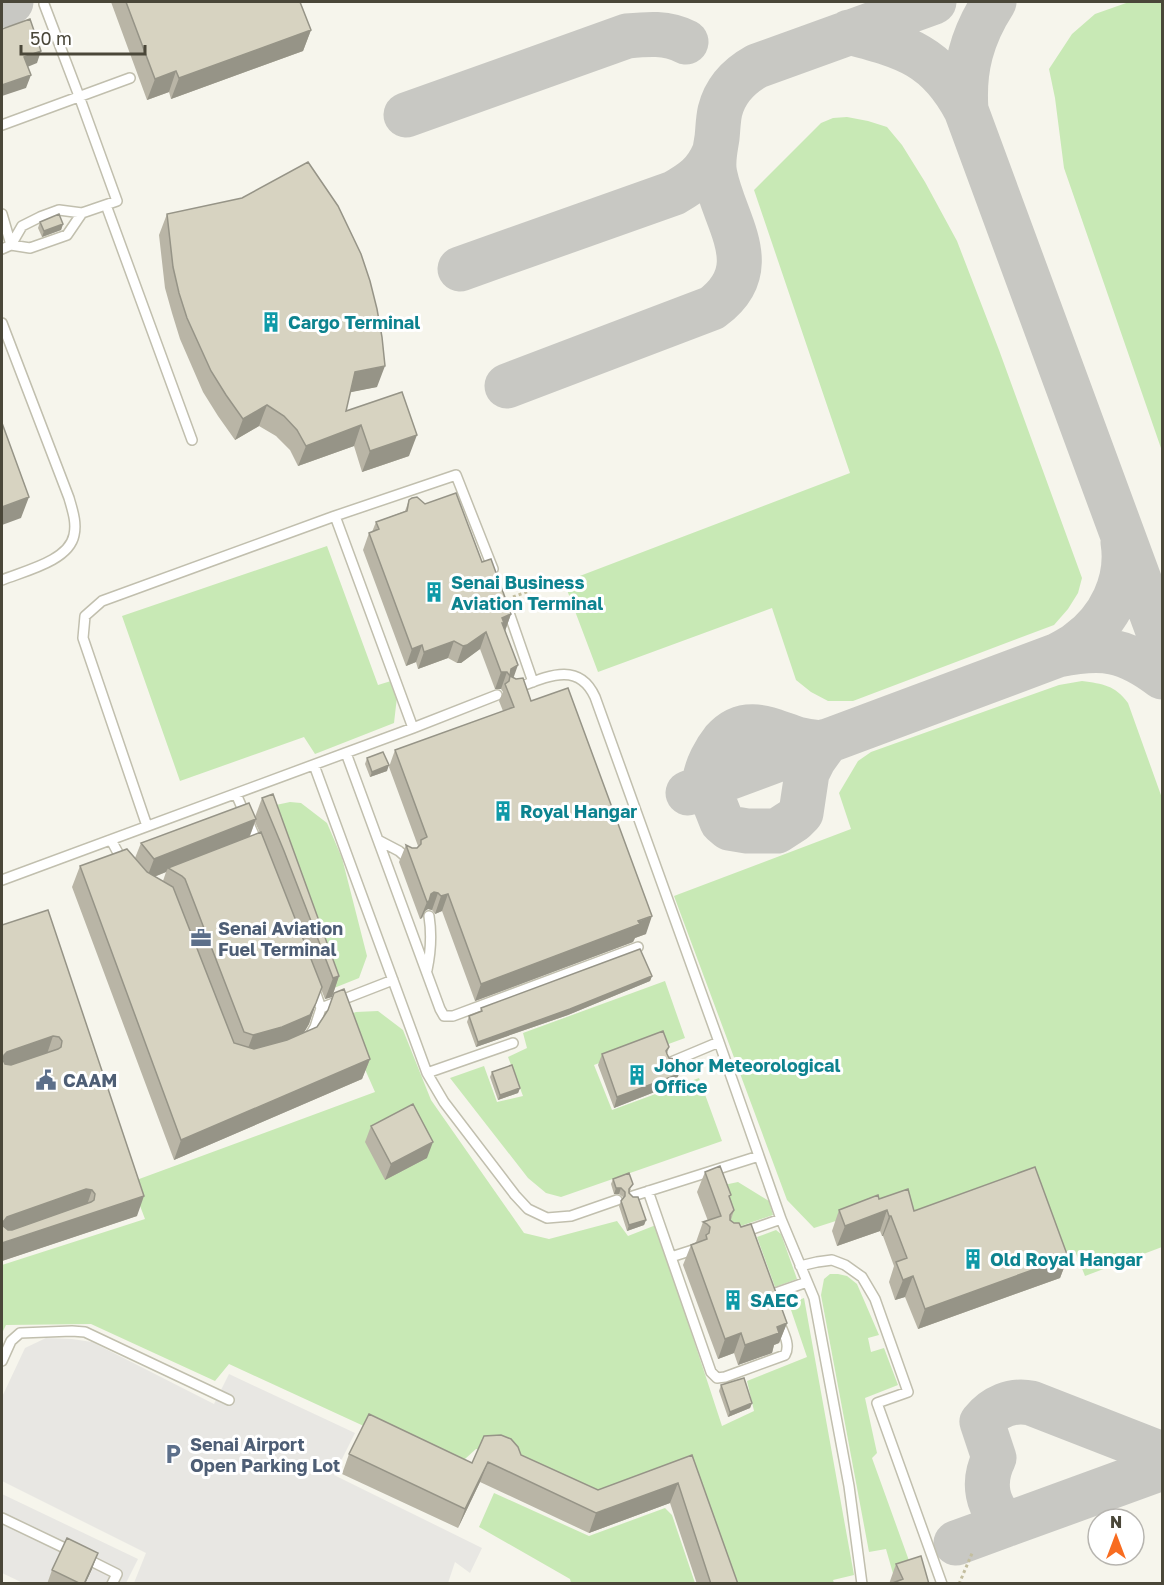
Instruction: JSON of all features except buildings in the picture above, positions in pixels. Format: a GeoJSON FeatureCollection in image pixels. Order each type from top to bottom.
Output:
{"type":"FeatureCollection","features":[{"type":"Feature","properties":{"kind":"lane"},"geometry":{"type":"LineString","coordinates":[[11,245],[22,226],[40,217],[59,210],[82,213],[117,201],[44,4]]}},
{"type":"Feature","properties":{"kind":"lane"},"geometry":{"type":"LineString","coordinates":[[2,125],[130,78]]}},
{"type":"Feature","properties":{"kind":"lane"},"geometry":{"type":"LineString","coordinates":[[106,205],[192,440]]}},
{"type":"Feature","properties":{"kind":"lane"},"geometry":{"type":"LineString","coordinates":[[2,249],[11,245],[30,248],[67,235],[82,213]]}},
{"type":"Feature","properties":{"kind":"lane"},"geometry":{"type":"LineString","coordinates":[[2,214],[11,245]]}},
{"type":"Feature","properties":{"kind":"lane"},"geometry":{"type":"LineString","coordinates":[[2,323],[69,498],[74,517],[74,535],[67,550],[49,562],[2,580]]}},
{"type":"Feature","properties":{"kind":"lane"},"geometry":{"type":"LineString","coordinates":[[147,826],[83,638],[85,616],[102,601],[335,516],[456,475],[497,579]]}},
{"type":"Feature","properties":{"kind":"lane"},"geometry":{"type":"LineString","coordinates":[[335,516],[413,728]]}},
{"type":"Feature","properties":{"kind":"lane"},"geometry":{"type":"LineString","coordinates":[[505,600],[533,682]]}},
{"type":"Feature","properties":{"kind":"lane"},"geometry":{"type":"LineString","coordinates":[[510,690],[556,674],[569,674],[590,686],[781,1219],[814,1298],[847,1474],[862,1584]]}},
{"type":"Feature","properties":{"kind":"lane"},"geometry":{"type":"LineString","coordinates":[[2,880],[496,695]]}},
{"type":"Feature","properties":{"kind":"lane"},"geometry":{"type":"LineString","coordinates":[[346,753],[444,1016],[453,1016],[638,947]]}},
{"type":"Feature","properties":{"kind":"lane"},"geometry":{"type":"LineString","coordinates":[[314,765],[427,1073],[444,1102],[514,1195],[528,1209],[547,1218],[571,1216],[617,1200]]}},
{"type":"Feature","properties":{"kind":"lane"},"geometry":{"type":"LineString","coordinates":[[236,794],[262,854]]}},
{"type":"Feature","properties":{"kind":"lane"},"geometry":{"type":"LineString","coordinates":[[111,840],[126,867]]}},
{"type":"Feature","properties":{"kind":"lane"},"geometry":{"type":"LineString","coordinates":[[378,840],[399,851],[408,859]]}},
{"type":"Feature","properties":{"kind":"lane"},"geometry":{"type":"LineString","coordinates":[[247,848],[258,844]]}},
{"type":"Feature","properties":{"kind":"lane"},"geometry":{"type":"LineString","coordinates":[[426,972],[431,948],[429,916]]}},
{"type":"Feature","properties":{"kind":"lane"},"geometry":{"type":"LineString","coordinates":[[297,1046],[307,1041],[321,1008],[309,974]]}},
{"type":"Feature","properties":{"kind":"lane"},"geometry":{"type":"LineString","coordinates":[[321,1008],[393,980]]}},
{"type":"Feature","properties":{"kind":"lane"},"geometry":{"type":"LineString","coordinates":[[669,1063],[719,1042]]}},
{"type":"Feature","properties":{"kind":"lane"},"geometry":{"type":"LineString","coordinates":[[427,1073],[513,1043]]}},
{"type":"Feature","properties":{"kind":"lane"},"geometry":{"type":"LineString","coordinates":[[633,1196],[759,1156]]}},
{"type":"Feature","properties":{"kind":"lane"},"geometry":{"type":"LineString","coordinates":[[648,1191],[711,1372],[717,1377],[725,1377],[785,1355],[788,1347],[777,1316]]}},
{"type":"Feature","properties":{"kind":"lane"},"geometry":{"type":"LineString","coordinates":[[750,1242],[742,1233],[781,1219]]}},
{"type":"Feature","properties":{"kind":"lane"},"geometry":{"type":"LineString","coordinates":[[671,1257],[696,1249]]}},
{"type":"Feature","properties":{"kind":"lane"},"geometry":{"type":"LineString","coordinates":[[800,1266],[832,1260],[845,1265],[862,1277],[875,1299],[908,1392],[877,1403],[942,1584]]}},
{"type":"Feature","properties":{"kind":"lane"},"geometry":{"type":"LineString","coordinates":[[770,1295],[807,1282]]}},
{"type":"Feature","properties":{"kind":"lane"},"geometry":{"type":"LineString","coordinates":[[766,1285],[773,1306]]}},
{"type":"Feature","properties":{"kind":"lane"},"geometry":{"type":"LineString","coordinates":[[2,1361],[11,1341],[20,1333],[85,1332],[229,1400]]}},
{"type":"Feature","properties":{"kind":"lane"},"geometry":{"type":"LineString","coordinates":[[2,1518],[117,1574],[112,1584]]}},
{"type":"Feature","properties":{"kind":"path"},"geometry":{"type":"LineString","coordinates":[[505,600],[556,581]]}},
{"type":"Feature","properties":{"kind":"path"},"geometry":{"type":"LineString","coordinates":[[959,1584],[973,1551]]}},
{"type":"Feature","properties":{"kind":"green space"},"geometry":{"type":"Polygon","coordinates":[[[1129,2],[1162,2],[1162,451],[1064,168],[1049,69],[1072,34],[1095,14],[1129,2]]]}},
{"type":"Feature","properties":{"kind":"green space"},"geometry":{"type":"Polygon","coordinates":[[[847,117],[887,127],[902,145],[925,182],[957,241],[1082,578],[1078,593],[1054,625],[853,701],[828,701],[811,692],[796,680],[772,608],[598,672],[564,582],[850,473],[754,190],[821,123],[833,118],[847,117]]]}},
{"type":"Feature","properties":{"kind":"green space"},"geometry":{"type":"Polygon","coordinates":[[[327,546],[378,685],[391,681],[397,697],[394,723],[315,754],[304,737],[180,781],[122,616],[327,546]]]}},
{"type":"Feature","properties":{"kind":"green space"},"geometry":{"type":"Polygon","coordinates":[[[1082,681],[1108,686],[1118,692],[1128,703],[1162,798],[1162,1247],[1085,1276],[1075,1251],[1057,1258],[910,1226],[901,1200],[814,1228],[787,1200],[674,896],[851,829],[839,793],[858,761],[871,752],[1059,685],[1082,681]]]}},
{"type":"Feature","properties":{"kind":"green space"},"geometry":{"type":"Polygon","coordinates":[[[290,802],[301,803],[327,823],[342,858],[367,956],[359,978],[329,990],[276,805],[290,802]]]}},
{"type":"Feature","properties":{"kind":"green space"},"geometry":{"type":"Polygon","coordinates":[[[665,981],[685,1038],[663,1046],[660,1040],[594,1065],[612,1110],[699,1078],[722,1141],[561,1197],[546,1193],[528,1178],[450,1078],[484,1066],[497,1102],[523,1096],[508,1057],[527,1048],[523,1033],[665,981]]]}},
{"type":"Feature","properties":{"kind":"green space"},"geometry":{"type":"Polygon","coordinates":[[[378,1011],[403,1030],[431,1100],[524,1233],[549,1239],[617,1221],[628,1236],[656,1225],[722,1426],[754,1411],[747,1381],[807,1357],[789,1304],[804,1298],[854,1575],[833,1580],[834,1583],[728,1583],[683,1470],[591,1505],[501,1452],[476,1449],[455,1468],[229,1364],[215,1381],[91,1324],[6,1325],[2,1333],[2,1265],[145,1219],[131,1182],[375,1092],[342,1017],[356,1012],[378,1011]]]}},
{"type":"Feature","properties":{"kind":"green space"},"geometry":{"type":"Polygon","coordinates":[[[738,1182],[769,1201],[773,1215],[732,1229],[719,1186],[738,1182]]]}},
{"type":"Feature","properties":{"kind":"green space"},"geometry":{"type":"Polygon","coordinates":[[[776,1230],[781,1234],[797,1279],[775,1287],[757,1237],[776,1230]]]}},
{"type":"Feature","properties":{"kind":"green space"},"geometry":{"type":"Polygon","coordinates":[[[830,1274],[847,1276],[857,1284],[879,1335],[868,1338],[871,1352],[884,1348],[898,1385],[865,1398],[877,1453],[872,1458],[912,1569],[894,1577],[886,1549],[869,1552],[821,1295],[824,1279],[830,1274]]]}},
{"type":"Feature","properties":{"kind":"green space"},"geometry":{"type":"Polygon","coordinates":[[[494,1493],[589,1536],[665,1508],[672,1515],[695,1583],[571,1583],[570,1579],[479,1527],[494,1493]]]}},
{"type":"Feature","properties":{"kind":"shaded area","name":"Senai Airport Open Parking Lot"},"geometry":{"type":"Polygon","coordinates":[[[46,1338],[92,1342],[214,1404],[229,1374],[355,1433],[334,1475],[482,1548],[470,1573],[455,1562],[448,1583],[134,1583],[146,1553],[2,1481],[2,1397],[25,1348],[46,1338]]]}},
{"type":"Feature","properties":{"kind":"shaded area"},"geometry":{"type":"Polygon","coordinates":[[[2,1494],[138,1559],[126,1583],[23,1583],[2,1573],[2,1494]]]}},
{"type":"Feature","properties":{"kind":"taxiway"},"geometry":{"type":"LineString","coordinates":[[2,5],[11,2]]}},
{"type":"Feature","properties":{"kind":"taxiway"},"geometry":{"type":"LineString","coordinates":[[507,386],[712,308],[728,293],[737,277],[739,261],[738,245],[720,193],[714,166],[720,111],[729,91],[744,74],[757,66],[934,2]]}},
{"type":"Feature","properties":{"kind":"taxiway"},"geometry":{"type":"LineString","coordinates":[[994,2],[980,27],[971,53],[966,81],[966,110],[1162,642]]}},
{"type":"Feature","properties":{"kind":"taxiway"},"geometry":{"type":"LineString","coordinates":[[849,32],[887,43],[918,56],[943,77],[955,91],[966,110]]}},
{"type":"Feature","properties":{"kind":"taxiway"},"geometry":{"type":"LineString","coordinates":[[406,115],[627,36],[664,35],[686,42]]}},
{"type":"Feature","properties":{"kind":"taxiway"},"geometry":{"type":"LineString","coordinates":[[460,269],[674,193],[698,177],[707,167],[714,153]]}},
{"type":"Feature","properties":{"kind":"taxiway"},"geometry":{"type":"LineString","coordinates":[[688,793],[1058,655],[1071,648],[1099,623],[1115,599],[1123,571],[1123,542]]}},
{"type":"Feature","properties":{"kind":"taxiway"},"geometry":{"type":"LineString","coordinates":[[1058,655],[1088,651],[1113,652],[1136,660],[1162,677]]}},
{"type":"Feature","properties":{"kind":"taxiway"},"geometry":{"type":"LineString","coordinates":[[821,743],[797,739],[759,727],[750,727],[732,733],[714,754],[705,779],[722,822],[729,828],[747,831],[777,831],[794,820],[801,813],[807,773],[827,741]]}},
{"type":"Feature","properties":{"kind":"taxiway"},"geometry":{"type":"LineString","coordinates":[[1008,1524],[995,1510],[988,1494],[988,1476],[994,1458],[982,1422],[1004,1405],[1017,1402],[1031,1403],[1162,1454]]}},
{"type":"Feature","properties":{"kind":"taxiway"},"geometry":{"type":"LineString","coordinates":[[956,1543],[1162,1468]]}},
{"type":"Feature","properties":{"kind":"place","name":"Cargo Terminal"},"geometry":{"type":"Point","coordinates":[271,322]}},
{"type":"Feature","properties":{"kind":"place","name":"Senai Business Aviation Terminal"},"geometry":{"type":"Point","coordinates":[434,592]}},
{"type":"Feature","properties":{"kind":"place","name":"Royal Hangar"},"geometry":{"type":"Point","coordinates":[503,811]}},
{"type":"Feature","properties":{"kind":"place","name":"Senai Aviation Fuel Terminal"},"geometry":{"type":"Point","coordinates":[201,938]}},
{"type":"Feature","properties":{"kind":"place","name":"Johor Meteorological Office"},"geometry":{"type":"Point","coordinates":[637,1075]}},
{"type":"Feature","properties":{"kind":"place","name":"CAAM"},"geometry":{"type":"Point","coordinates":[46,1080]}},
{"type":"Feature","properties":{"kind":"place","name":"Old Royal Hangar"},"geometry":{"type":"Point","coordinates":[973,1259]}},
{"type":"Feature","properties":{"kind":"place","name":"SAEC"},"geometry":{"type":"Point","coordinates":[733,1300]}},
{"type":"Feature","properties":{"kind":"place","name":"Senai Airport Open Parking Lot"},"geometry":{"type":"Point","coordinates":[173,1454]}}]}
